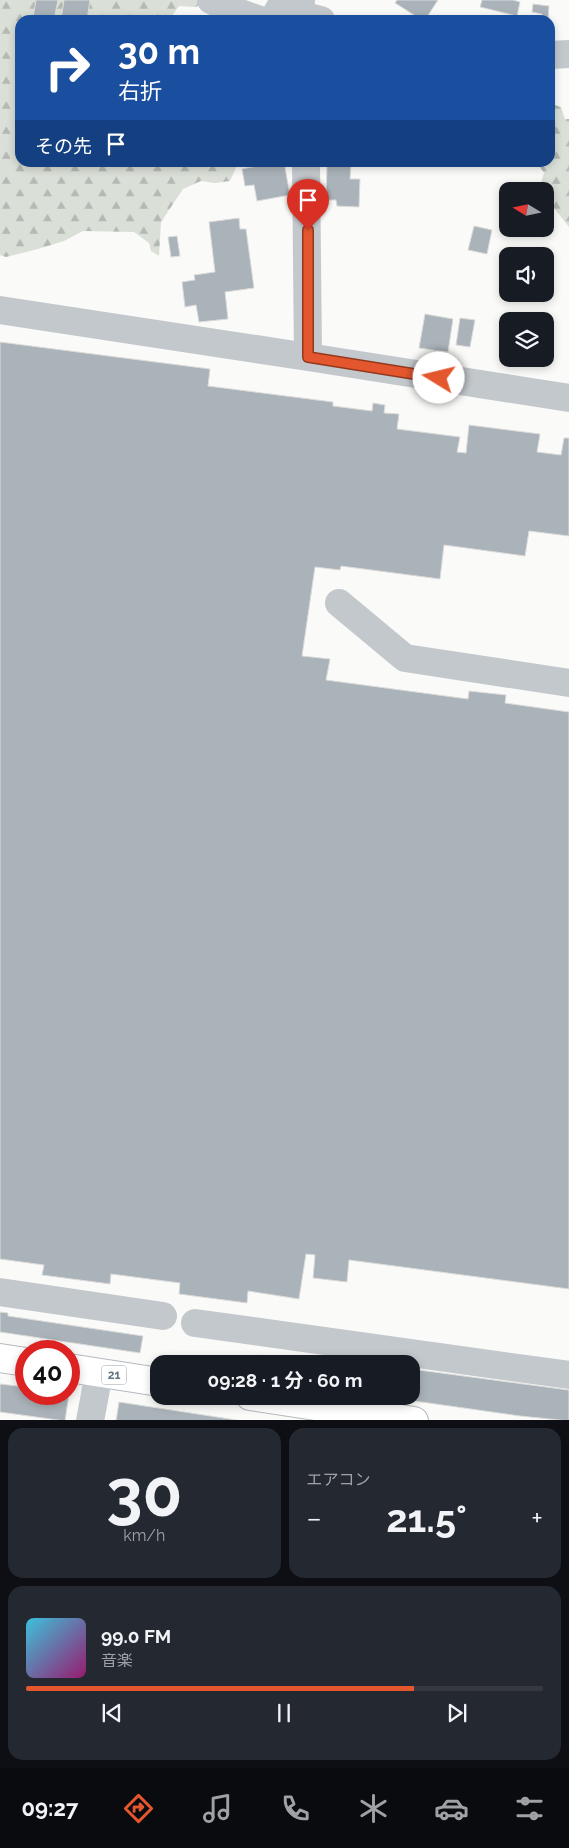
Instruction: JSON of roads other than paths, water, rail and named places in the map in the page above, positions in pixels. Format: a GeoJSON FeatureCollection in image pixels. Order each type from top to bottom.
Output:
{"type":"FeatureCollection","features":[{"type":"Feature","properties":{"kind":"main road"},"geometry":{"type":"LineString","coordinates":[[0,1358],[15,1360]]}},
{"type":"Feature","properties":{"kind":"main road","name":"21"},"geometry":{"type":"LineString","coordinates":[[80,1370],[150,1381]]}},
{"type":"Feature","properties":{"kind":"main road"},"geometry":{"type":"LineString","coordinates":[[280,1405],[306,1413],[414,1420]]}},
{"type":"Feature","properties":{"kind":"street"},"geometry":{"type":"LineString","coordinates":[[211,0],[246,15]]}},
{"type":"Feature","properties":{"kind":"street"},"geometry":{"type":"LineString","coordinates":[[276,15],[279,9],[305,11]]}},
{"type":"Feature","properties":{"kind":"street"},"geometry":{"type":"LineString","coordinates":[[555,55],[569,54]]}},
{"type":"Feature","properties":{"kind":"street"},"geometry":{"type":"LineString","coordinates":[[306,167],[308,357]]}},
{"type":"Feature","properties":{"kind":"street"},"geometry":{"type":"LineString","coordinates":[[0,310],[569,398]]}},
{"type":"Feature","properties":{"kind":"street"},"geometry":{"type":"LineString","coordinates":[[340,603],[405,658],[569,683]]}},
{"type":"Feature","properties":{"kind":"street"},"geometry":{"type":"LineString","coordinates":[[0,1292],[163,1316]]}},
{"type":"Feature","properties":{"kind":"street"},"geometry":{"type":"LineString","coordinates":[[195,1323],[569,1375]]}},
{"type":"Feature","properties":{"kind":"street"},"geometry":{"type":"LineString","coordinates":[[90,1420],[99,1373]]}}]}
